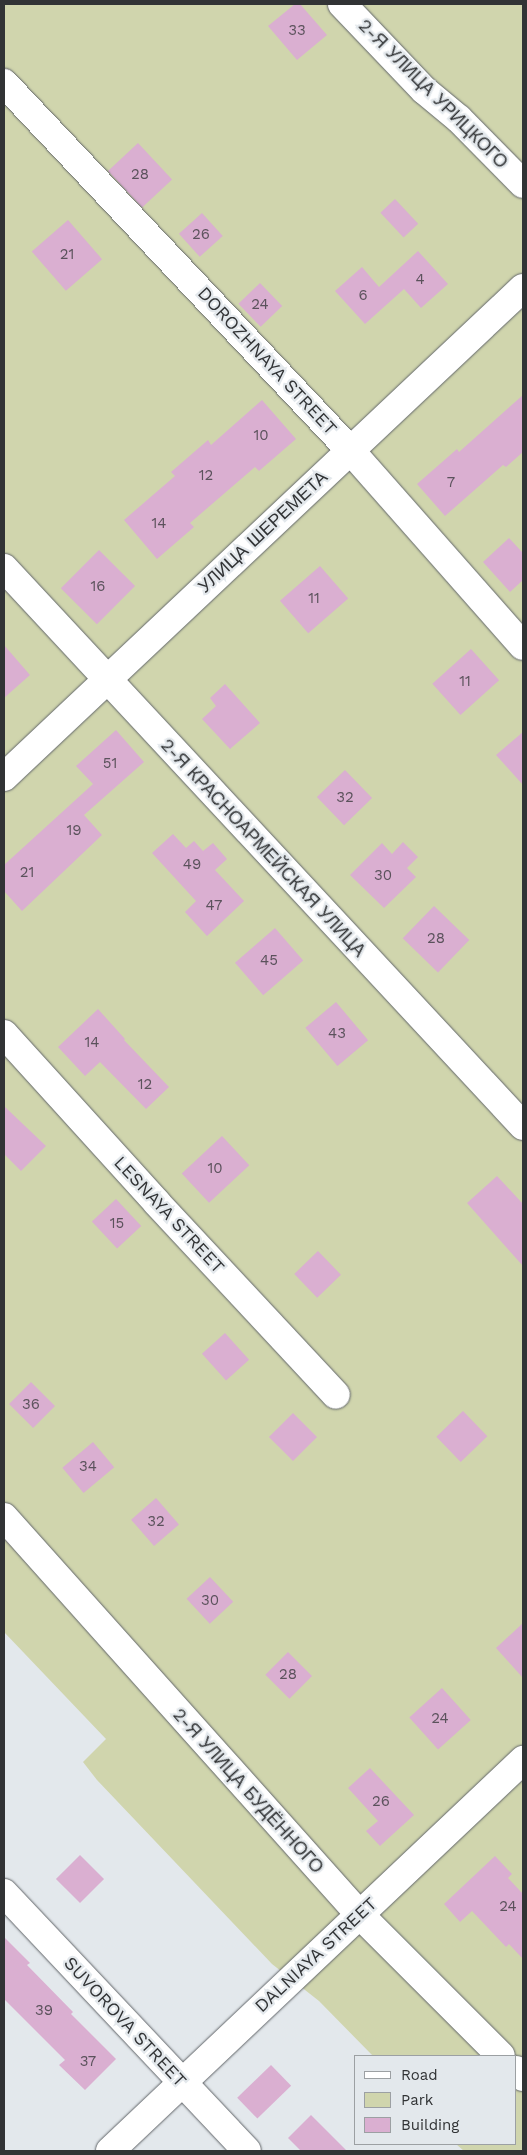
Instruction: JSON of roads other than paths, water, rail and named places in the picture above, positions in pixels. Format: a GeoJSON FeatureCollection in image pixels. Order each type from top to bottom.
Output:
{"type":"FeatureCollection","features":[{"type":"Feature","properties":{"kind":"street","name":"2-Я УЛИЦА УРИЦКОГО"},"geometry":{"type":"LineString","coordinates":[[342,4],[424,90],[459,120],[523,184]]}},
{"type":"Feature","properties":{"kind":"street","name":"DOROZHNAYA STREET"},"geometry":{"type":"LineString","coordinates":[[4,83],[350,450],[523,646]]}},
{"type":"Feature","properties":{"kind":"street","name":"УЛИЦА ШЕРЕМЕТА"},"geometry":{"type":"LineString","coordinates":[[4,777],[523,288]]}},
{"type":"Feature","properties":{"kind":"street","name":"2-Я КРАСНОАРМЕЙСКАЯ УЛИЦА"},"geometry":{"type":"LineString","coordinates":[[4,568],[106,680],[523,1126]]}},
{"type":"Feature","properties":{"kind":"street","name":"LESNAYA STREET"},"geometry":{"type":"LineString","coordinates":[[4,1034],[336,1395]]}},
{"type":"Feature","properties":{"kind":"street","name":"2-Я УЛИЦА БУДЁННОГО"},"geometry":{"type":"LineString","coordinates":[[4,1517],[360,1915],[500,2055]]}},
{"type":"Feature","properties":{"kind":"street","name":"DALNIAYA STREET"},"geometry":{"type":"LineString","coordinates":[[110,2151],[523,1760]]}},
{"type":"Feature","properties":{"kind":"street","name":"SUVOROVA STREET"},"geometry":{"type":"LineString","coordinates":[[4,1892],[247,2151]]}}]}
